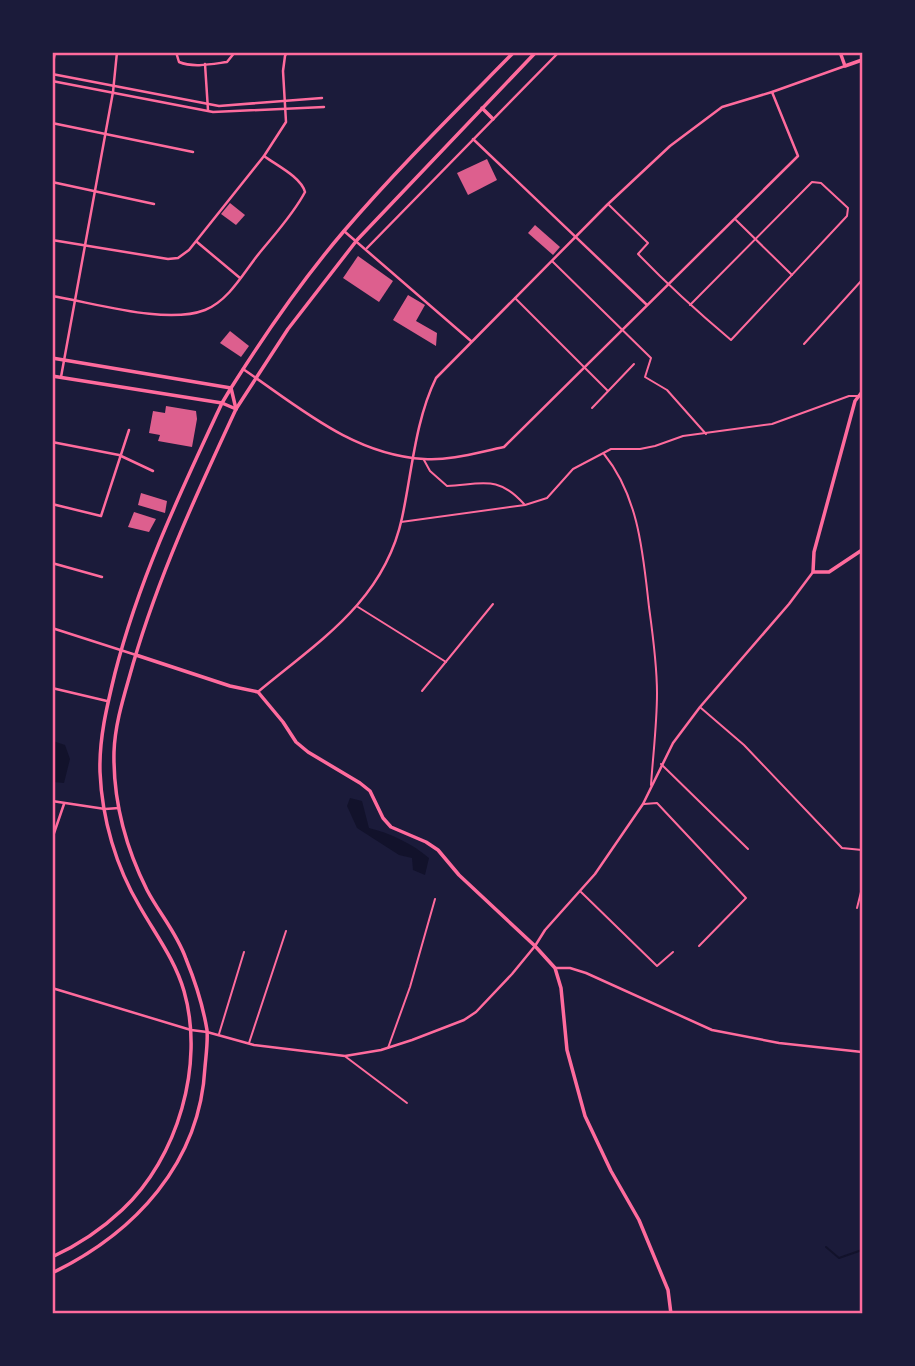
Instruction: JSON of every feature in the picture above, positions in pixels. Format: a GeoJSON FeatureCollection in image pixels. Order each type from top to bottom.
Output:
{"type":"FeatureCollection","features":[{"type":"Feature","properties":{"kind":"street"},"geometry":{"type":"LineString","coordinates":[[52,69],[55,52]]}},
{"type":"Feature","properties":{"kind":"street"},"geometry":{"type":"LineString","coordinates":[[61,377],[113,92],[117,52]]}},
{"type":"Feature","properties":{"kind":"street"},"geometry":{"type":"LineString","coordinates":[[176,52],[179,61],[185,64],[227,62],[235,52]]}},
{"type":"Feature","properties":{"kind":"street"},"geometry":{"type":"LineString","coordinates":[[52,240],[168,259],[178,258],[197,242],[264,156],[286,122],[283,71],[288,52]]}},
{"type":"Feature","properties":{"kind":"street"},"geometry":{"type":"LineString","coordinates":[[52,1257],[89,1236],[124,1208],[165,1152],[186,1094],[191,1057],[191,1030],[184,990],[169,952],[121,872],[105,808],[100,771],[102,723],[121,650],[171,513],[222,403],[307,278],[344,230],[514,52]]}},
{"type":"Feature","properties":{"kind":"street"},"geometry":{"type":"LineString","coordinates":[[52,1273],[84,1258],[142,1211],[164,1184],[181,1155],[197,1118],[204,1090],[207,1032],[197,991],[178,938],[148,891],[126,841],[116,795],[114,751],[118,716],[150,608],[186,515],[236,409],[288,329],[357,240],[536,52]]}},
{"type":"Feature","properties":{"kind":"street"},"geometry":{"type":"LineString","coordinates":[[367,248],[559,52]]}},
{"type":"Feature","properties":{"kind":"street"},"geometry":{"type":"LineString","coordinates":[[840,52],[845,66]]}},
{"type":"Feature","properties":{"kind":"street"},"geometry":{"type":"LineString","coordinates":[[258,692],[351,615],[382,569],[401,522],[426,398],[436,378],[471,341],[670,146],[722,107],[863,60]]}},
{"type":"Feature","properties":{"kind":"street"},"geometry":{"type":"LineString","coordinates":[[205,64],[208,111]]}},
{"type":"Feature","properties":{"kind":"street"},"geometry":{"type":"LineString","coordinates":[[52,74],[219,106],[322,98]]}},
{"type":"Feature","properties":{"kind":"street"},"geometry":{"type":"LineString","coordinates":[[52,81],[208,111],[324,107]]}},
{"type":"Feature","properties":{"kind":"street"},"geometry":{"type":"LineString","coordinates":[[243,369],[349,440],[373,449],[423,459],[441,459],[504,447],[798,156],[772,92]]}},
{"type":"Feature","properties":{"kind":"street"},"geometry":{"type":"LineString","coordinates":[[482,108],[493,119]]}},
{"type":"Feature","properties":{"kind":"street"},"geometry":{"type":"LineString","coordinates":[[52,123],[194,152]]}},
{"type":"Feature","properties":{"kind":"street"},"geometry":{"type":"LineString","coordinates":[[473,139],[647,305]]}},
{"type":"Feature","properties":{"kind":"street"},"geometry":{"type":"LineString","coordinates":[[52,296],[160,315],[186,314],[217,303],[240,278],[305,192],[298,181],[264,156]]}},
{"type":"Feature","properties":{"kind":"street"},"geometry":{"type":"LineString","coordinates":[[52,182],[154,204]]}},
{"type":"Feature","properties":{"kind":"street"},"geometry":{"type":"LineString","coordinates":[[344,230],[471,341]]}},
{"type":"Feature","properties":{"kind":"street"},"geometry":{"type":"LineString","coordinates":[[197,242],[240,278]]}},
{"type":"Feature","properties":{"kind":"street"},"geometry":{"type":"LineString","coordinates":[[52,358],[231,388]]}},
{"type":"Feature","properties":{"kind":"street"},"geometry":{"type":"LineString","coordinates":[[52,376],[222,403],[236,409]]}},
{"type":"Feature","properties":{"kind":"street"},"geometry":{"type":"LineString","coordinates":[[231,388],[236,409]]}},
{"type":"Feature","properties":{"kind":"street"},"geometry":{"type":"LineString","coordinates":[[52,988],[191,1030],[248,1044],[311,1054],[345,1056],[388,1048],[432,1034],[476,1012],[536,946],[545,930],[615,849],[643,804],[673,743],[813,572],[817,540],[855,401],[861,394]]}},
{"type":"Feature","properties":{"kind":"street"},"geometry":{"type":"LineString","coordinates":[[52,503],[101,516],[129,430]]}},
{"type":"Feature","properties":{"kind":"street"},"geometry":{"type":"LineString","coordinates":[[52,442],[119,456],[153,471]]}},
{"type":"Feature","properties":{"kind":"street"},"geometry":{"type":"LineString","coordinates":[[813,572],[830,572],[863,550]]}},
{"type":"Feature","properties":{"kind":"street"},"geometry":{"type":"LineString","coordinates":[[52,563],[102,577]]}},
{"type":"Feature","properties":{"kind":"street"},"geometry":{"type":"LineString","coordinates":[[52,628],[230,686],[258,692],[296,742],[370,791],[383,818],[391,827],[438,850],[475,891],[536,946],[555,968],[561,988],[567,1050],[585,1116],[611,1171],[639,1220],[668,1290],[671,1314]]}},
{"type":"Feature","properties":{"kind":"street"},"geometry":{"type":"LineString","coordinates":[[52,688],[108,701]]}},
{"type":"Feature","properties":{"kind":"street"},"geometry":{"type":"LineString","coordinates":[[52,801],[118,808]]}},
{"type":"Feature","properties":{"kind":"street"},"geometry":{"type":"LineString","coordinates":[[52,839],[64,804]]}},
{"type":"Feature","properties":{"kind":"street"},"geometry":{"type":"LineString","coordinates":[[555,968],[570,968],[586,973],[712,1030],[779,1043],[863,1052]]}},
{"type":"Feature","properties":{"kind":"lane"},"geometry":{"type":"LineString","coordinates":[[608,204],[648,243],[638,254],[668,285],[690,305],[731,341],[847,216],[848,208],[821,183],[812,182],[690,305]]}},
{"type":"Feature","properties":{"kind":"lane"},"geometry":{"type":"LineString","coordinates":[[734,218],[793,276]]}},
{"type":"Feature","properties":{"kind":"lane"},"geometry":{"type":"LineString","coordinates":[[551,261],[651,358],[645,377],[667,390],[706,434]]}},
{"type":"Feature","properties":{"kind":"lane"},"geometry":{"type":"LineString","coordinates":[[804,344],[863,280]]}},
{"type":"Feature","properties":{"kind":"lane"},"geometry":{"type":"LineString","coordinates":[[514,298],[608,390]]}},
{"type":"Feature","properties":{"kind":"lane"},"geometry":{"type":"LineString","coordinates":[[592,408],[634,364]]}},
{"type":"Feature","properties":{"kind":"lane"},"geometry":{"type":"LineString","coordinates":[[401,522],[525,505],[547,498],[573,469],[603,452],[618,448],[647,448],[683,436],[772,424],[861,394]]}},
{"type":"Feature","properties":{"kind":"lane"},"geometry":{"type":"LineString","coordinates":[[603,452],[613,465],[630,501],[641,539],[656,659],[657,695],[651,786]]}},
{"type":"Feature","properties":{"kind":"lane"},"geometry":{"type":"LineString","coordinates":[[423,459],[430,471],[447,486],[495,483],[511,489],[525,505]]}},
{"type":"Feature","properties":{"kind":"lane"},"geometry":{"type":"LineString","coordinates":[[422,691],[493,604]]}},
{"type":"Feature","properties":{"kind":"lane"},"geometry":{"type":"LineString","coordinates":[[358,607],[446,662]]}},
{"type":"Feature","properties":{"kind":"lane"},"geometry":{"type":"LineString","coordinates":[[700,707],[744,745],[842,848],[863,850]]}},
{"type":"Feature","properties":{"kind":"lane"},"geometry":{"type":"LineString","coordinates":[[661,764],[748,849]]}},
{"type":"Feature","properties":{"kind":"lane"},"geometry":{"type":"LineString","coordinates":[[643,804],[657,803],[746,898],[699,946]]}},
{"type":"Feature","properties":{"kind":"lane"},"geometry":{"type":"LineString","coordinates":[[857,908],[863,888]]}},
{"type":"Feature","properties":{"kind":"lane"},"geometry":{"type":"LineString","coordinates":[[580,892],[657,966],[673,952]]}},
{"type":"Feature","properties":{"kind":"lane"},"geometry":{"type":"LineString","coordinates":[[388,1048],[410,987],[435,899]]}},
{"type":"Feature","properties":{"kind":"lane"},"geometry":{"type":"LineString","coordinates":[[248,1044],[286,931]]}},
{"type":"Feature","properties":{"kind":"lane"},"geometry":{"type":"LineString","coordinates":[[219,1035],[244,952]]}},
{"type":"Feature","properties":{"kind":"lane"},"geometry":{"type":"LineString","coordinates":[[345,1056],[407,1103]]}},
{"type":"Feature","properties":{"kind":"shaded area"},"geometry":{"type":"Polygon","coordinates":[[[53,741],[65,745],[70,759],[64,783],[53,782],[53,741]]]}},
{"type":"Feature","properties":{"kind":"shaded area"},"geometry":{"type":"Polygon","coordinates":[[[350,798],[362,801],[369,828],[401,840],[429,858],[425,875],[413,870],[412,858],[399,855],[357,828],[347,806],[350,798]]]}},
{"type":"Feature","properties":{"kind":"building"},"geometry":{"type":"Polygon","coordinates":[[[487,159],[497,180],[468,195],[457,173],[487,159]]]}},
{"type":"Feature","properties":{"kind":"building"},"geometry":{"type":"Polygon","coordinates":[[[230,203],[245,215],[236,225],[221,214],[230,203]]]}},
{"type":"Feature","properties":{"kind":"building"},"geometry":{"type":"Polygon","coordinates":[[[535,225],[560,247],[553,255],[528,233],[535,225]]]}},
{"type":"Feature","properties":{"kind":"building"},"geometry":{"type":"Polygon","coordinates":[[[358,256],[393,281],[379,302],[343,278],[358,256]]]}},
{"type":"Feature","properties":{"kind":"building"},"geometry":{"type":"Polygon","coordinates":[[[408,295],[425,305],[416,321],[437,333],[436,346],[393,320],[408,295]]]}},
{"type":"Feature","properties":{"kind":"building"},"geometry":{"type":"Polygon","coordinates":[[[230,331],[249,346],[241,357],[220,343],[230,331]]]}},
{"type":"Feature","properties":{"kind":"building"},"geometry":{"type":"Polygon","coordinates":[[[166,406],[196,411],[192,447],[158,441],[160,435],[149,433],[153,411],[165,413],[166,406]]]}},
{"type":"Feature","properties":{"kind":"building"},"geometry":{"type":"Polygon","coordinates":[[[141,493],[167,501],[165,513],[138,505],[141,493]]]}},
{"type":"Feature","properties":{"kind":"building"},"geometry":{"type":"Polygon","coordinates":[[[134,512],[156,519],[149,532],[128,527],[134,512]]]}},
{"type":"Feature","properties":{"kind":"waterway"},"geometry":{"type":"LineString","coordinates":[[826,1247],[839,1258],[862,1250]]}}]}
